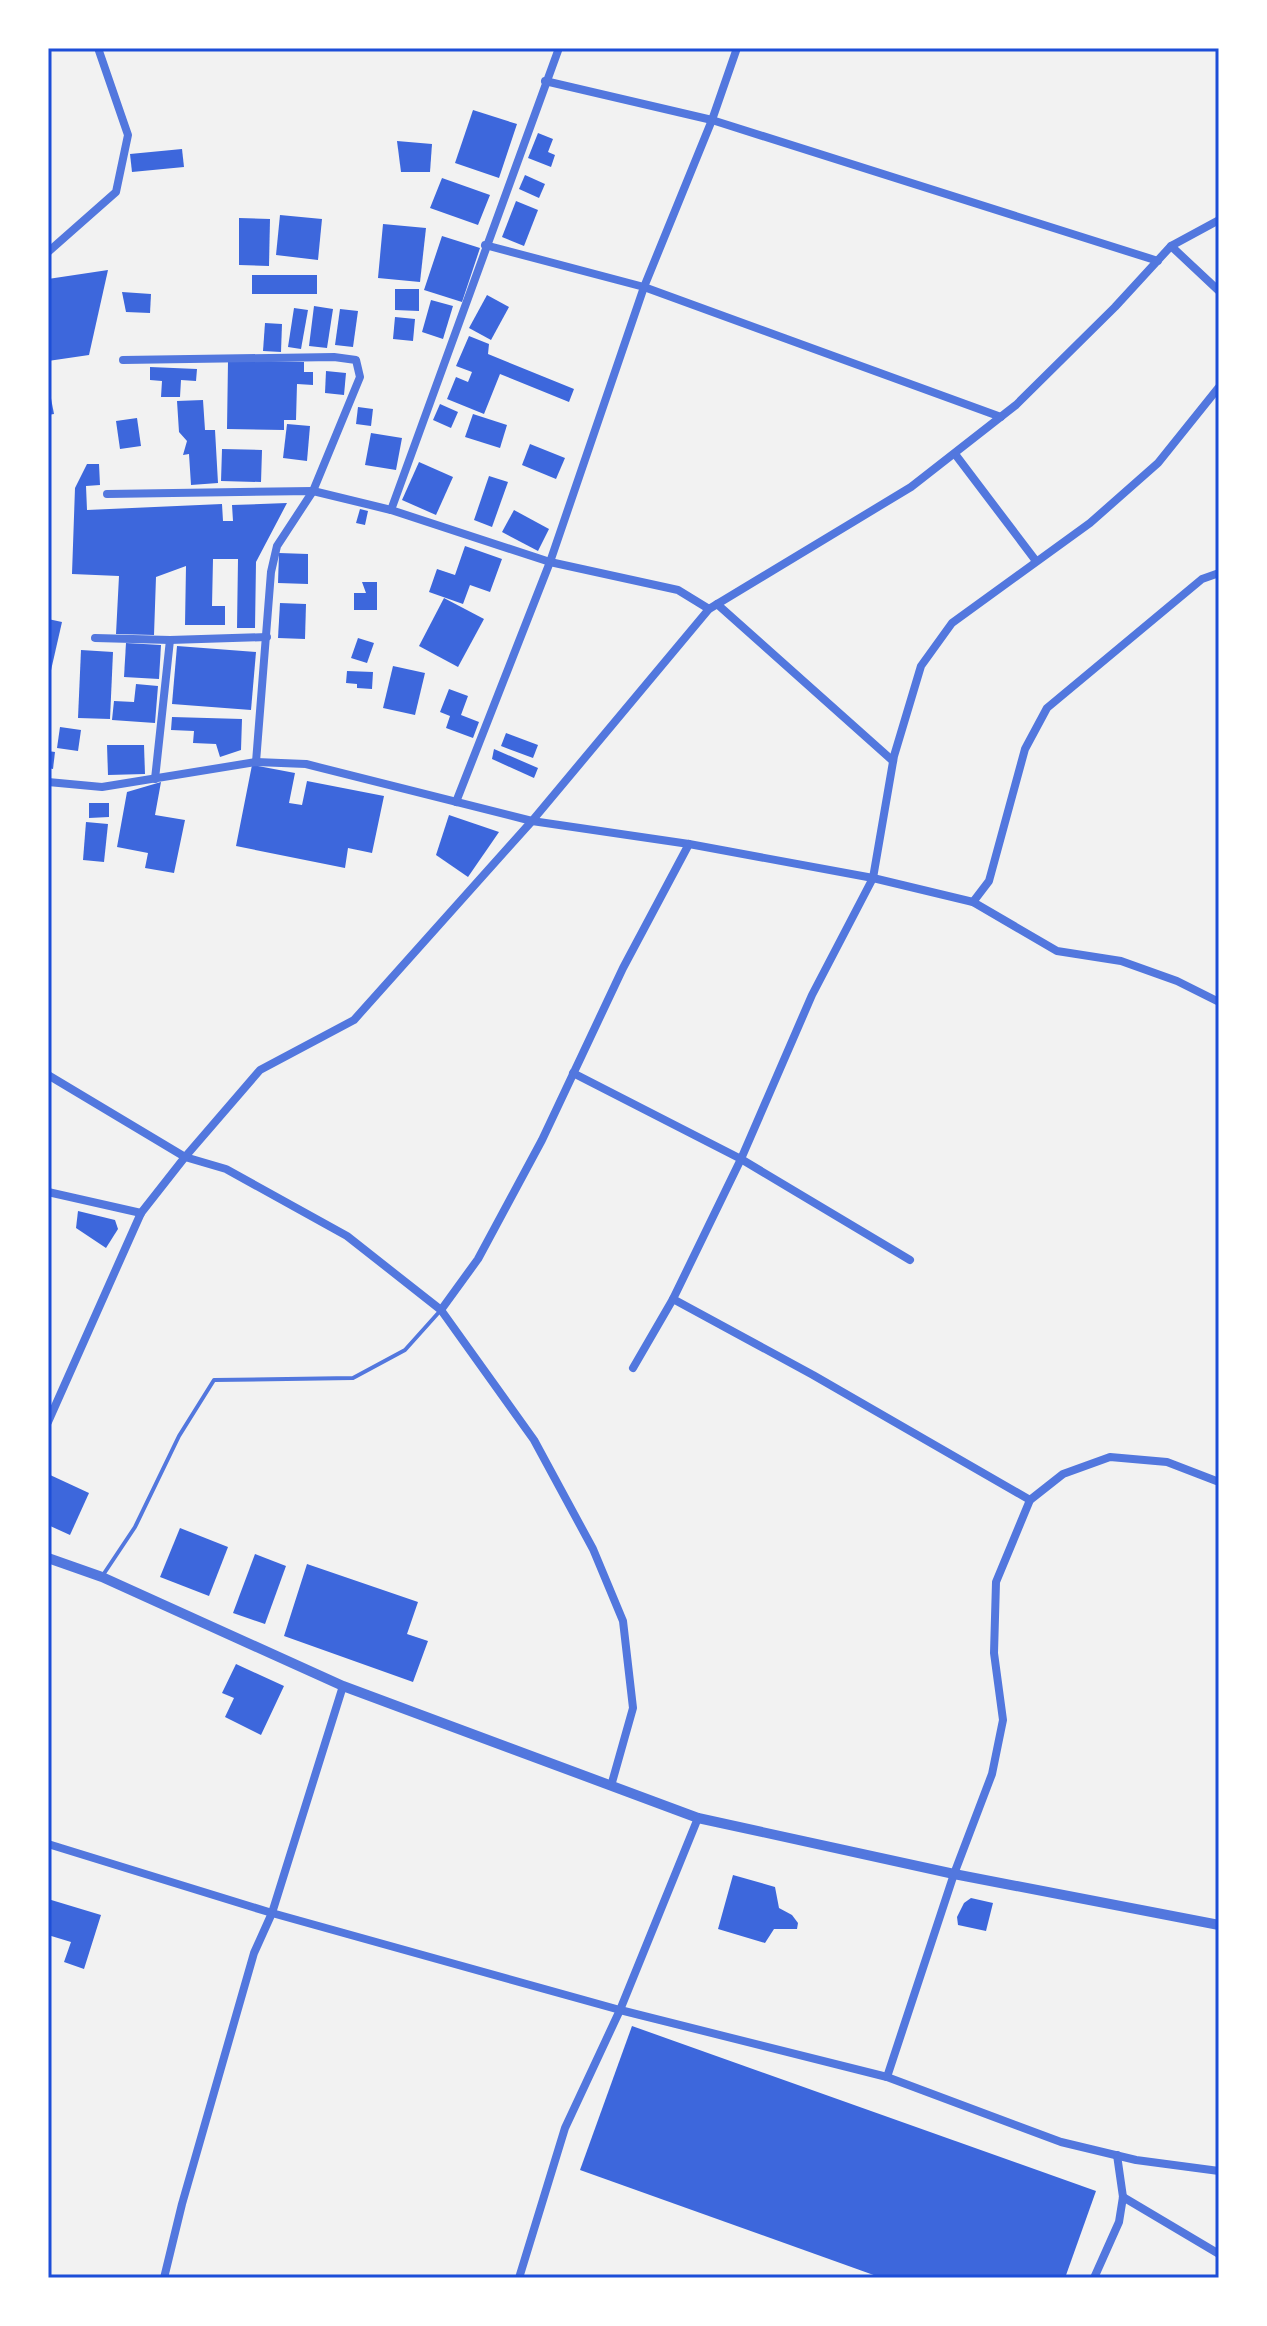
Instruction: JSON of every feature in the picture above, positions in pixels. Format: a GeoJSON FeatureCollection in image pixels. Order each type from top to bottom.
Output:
{"type":"FeatureCollection","features":[{"type":"Feature","properties":{"kind":"street"},"geometry":{"type":"LineString","coordinates":[[48,252],[116,192],[128,135],[98,48]]}},
{"type":"Feature","properties":{"kind":"street"},"geometry":{"type":"LineString","coordinates":[[391,510],[559,48]]}},
{"type":"Feature","properties":{"kind":"street"},"geometry":{"type":"LineString","coordinates":[[456,802],[550,562],[644,287],[712,120],[737,48]]}},
{"type":"Feature","properties":{"kind":"street"},"geometry":{"type":"LineString","coordinates":[[545,81],[712,120],[1158,261]]}},
{"type":"Feature","properties":{"kind":"street"},"geometry":{"type":"LineString","coordinates":[[48,1422],[141,1213],[260,1070],[354,1020],[532,821],[713,606],[911,487],[955,454],[1001,417],[1093,329],[1171,246],[1219,220]]}},
{"type":"Feature","properties":{"kind":"street"},"geometry":{"type":"LineString","coordinates":[[485,245],[644,287],[1001,417]]}},
{"type":"Feature","properties":{"kind":"street"},"geometry":{"type":"LineString","coordinates":[[1171,246],[1219,291]]}},
{"type":"Feature","properties":{"kind":"street"},"geometry":{"type":"LineString","coordinates":[[123,360],[334,357],[356,360],[360,377],[313,491],[277,546],[271,572],[256,762]]}},
{"type":"Feature","properties":{"kind":"street"},"geometry":{"type":"LineString","coordinates":[[633,1368],[673,1299],[741,1159],[812,995],[873,878],[893,761],[921,666],[952,623],[1090,523],[1158,463],[1219,387]]}},
{"type":"Feature","properties":{"kind":"street"},"geometry":{"type":"LineString","coordinates":[[955,454],[1036,561]]}},
{"type":"Feature","properties":{"kind":"street"},"geometry":{"type":"LineString","coordinates":[[107,494],[313,491],[391,510],[550,562],[678,590],[713,606],[893,761]]}},
{"type":"Feature","properties":{"kind":"street"},"geometry":{"type":"LineString","coordinates":[[973,902],[989,881],[1025,749],[1047,708],[1202,579],[1219,573]]}},
{"type":"Feature","properties":{"kind":"street"},"geometry":{"type":"LineString","coordinates":[[95,638],[170,640],[267,637]]}},
{"type":"Feature","properties":{"kind":"street"},"geometry":{"type":"LineString","coordinates":[[155,779],[170,640]]}},
{"type":"Feature","properties":{"kind":"street"},"geometry":{"type":"LineString","coordinates":[[48,782],[102,787],[256,762],[306,764],[532,821],[689,844],[873,878],[973,902],[1057,951],[1121,961],[1177,981],[1219,1002]]}},
{"type":"Feature","properties":{"kind":"street"},"geometry":{"type":"LineString","coordinates":[[441,1310],[478,1259],[542,1140],[623,968],[689,844]]}},
{"type":"Feature","properties":{"kind":"street"},"geometry":{"type":"LineString","coordinates":[[573,1073],[741,1159],[910,1260]]}},
{"type":"Feature","properties":{"kind":"street"},"geometry":{"type":"LineString","coordinates":[[48,1075],[185,1157],[226,1169],[347,1236],[441,1310],[534,1440],[593,1549],[623,1621],[633,1708],[611,1786]]}},
{"type":"Feature","properties":{"kind":"street"},"geometry":{"type":"LineString","coordinates":[[48,1192],[141,1213]]}},
{"type":"Feature","properties":{"kind":"street"},"geometry":{"type":"LineString","coordinates":[[673,1299],[813,1375],[1030,1500]]}},
{"type":"Feature","properties":{"kind":"street"},"geometry":{"type":"LineString","coordinates":[[887,2077],[954,1874],[992,1774],[1003,1720],[994,1653],[996,1582],[1030,1500],[1063,1474],[1110,1457],[1167,1462],[1219,1482]]}},
{"type":"Feature","properties":{"kind":"street"},"geometry":{"type":"LineString","coordinates":[[48,1558],[102,1577],[343,1686],[698,1818],[954,1874],[1219,1925]]}},
{"type":"Feature","properties":{"kind":"street"},"geometry":{"type":"LineString","coordinates":[[164,2278],[182,2204],[250,1968],[272,1913],[343,1686]]}},
{"type":"Feature","properties":{"kind":"street"},"geometry":{"type":"LineString","coordinates":[[519,2278],[565,2128],[620,2010],[698,1818]]}},
{"type":"Feature","properties":{"kind":"street"},"geometry":{"type":"LineString","coordinates":[[48,1844],[272,1913],[620,2010],[887,2077],[1061,2142],[1117,2155],[1219,2171]]}},
{"type":"Feature","properties":{"kind":"street"},"geometry":{"type":"LineString","coordinates":[[1094,2278],[1119,2222],[1123,2197],[1117,2155]]}},
{"type":"Feature","properties":{"kind":"street"},"geometry":{"type":"LineString","coordinates":[[1123,2197],[1219,2254]]}},
{"type":"Feature","properties":{"kind":"lane"},"geometry":{"type":"LineString","coordinates":[[102,1577],[135,1527],[179,1436],[214,1380],[353,1378],[405,1350],[441,1310]]}},
{"type":"Feature","properties":{"kind":"building"},"geometry":{"type":"Polygon","coordinates":[[[473,110],[517,124],[499,178],[455,163],[473,110]]]}},
{"type":"Feature","properties":{"kind":"building"},"geometry":{"type":"Polygon","coordinates":[[[538,133],[553,139],[548,152],[555,155],[551,167],[528,158],[538,133]]]}},
{"type":"Feature","properties":{"kind":"building"},"geometry":{"type":"Polygon","coordinates":[[[397,141],[432,144],[430,172],[401,172],[397,141]]]}},
{"type":"Feature","properties":{"kind":"building"},"geometry":{"type":"Polygon","coordinates":[[[182,149],[184,167],[132,172],[130,154],[182,149]]]}},
{"type":"Feature","properties":{"kind":"building"},"geometry":{"type":"Polygon","coordinates":[[[525,175],[545,184],[539,198],[519,189],[525,175]]]}},
{"type":"Feature","properties":{"kind":"building"},"geometry":{"type":"Polygon","coordinates":[[[442,178],[490,195],[478,225],[430,208],[442,178]]]}},
{"type":"Feature","properties":{"kind":"building"},"geometry":{"type":"Polygon","coordinates":[[[516,201],[538,210],[524,246],[502,237],[516,201]]]}},
{"type":"Feature","properties":{"kind":"building"},"geometry":{"type":"Polygon","coordinates":[[[280,215],[322,219],[318,260],[276,255],[280,215]]]}},
{"type":"Feature","properties":{"kind":"building"},"geometry":{"type":"Polygon","coordinates":[[[239,218],[270,219],[269,266],[239,265],[239,218]]]}},
{"type":"Feature","properties":{"kind":"building"},"geometry":{"type":"Polygon","coordinates":[[[383,224],[426,228],[420,282],[378,278],[383,224]]]}},
{"type":"Feature","properties":{"kind":"building"},"geometry":{"type":"Polygon","coordinates":[[[442,236],[480,248],[462,302],[424,290],[442,236]]]}},
{"type":"Feature","properties":{"kind":"building"},"geometry":{"type":"Polygon","coordinates":[[[108,270],[89,355],[48,361],[48,279],[108,270]]]}},
{"type":"Feature","properties":{"kind":"building"},"geometry":{"type":"Polygon","coordinates":[[[252,275],[317,275],[317,294],[252,294],[252,275]]]}},
{"type":"Feature","properties":{"kind":"building"},"geometry":{"type":"Polygon","coordinates":[[[395,289],[419,289],[419,311],[395,310],[395,289]]]}},
{"type":"Feature","properties":{"kind":"building"},"geometry":{"type":"Polygon","coordinates":[[[122,292],[151,294],[150,313],[126,312],[122,292]]]}},
{"type":"Feature","properties":{"kind":"building"},"geometry":{"type":"Polygon","coordinates":[[[487,295],[509,307],[491,340],[469,328],[487,295]]]}},
{"type":"Feature","properties":{"kind":"building"},"geometry":{"type":"Polygon","coordinates":[[[431,300],[453,306],[443,339],[422,332],[431,300]]]}},
{"type":"Feature","properties":{"kind":"building"},"geometry":{"type":"Polygon","coordinates":[[[314,306],[333,309],[327,348],[309,346],[314,306]]]}},
{"type":"Feature","properties":{"kind":"building"},"geometry":{"type":"Polygon","coordinates":[[[294,308],[308,310],[301,349],[288,347],[294,308]]]}},
{"type":"Feature","properties":{"kind":"building"},"geometry":{"type":"Polygon","coordinates":[[[340,309],[358,311],[353,347],[335,345],[340,309]]]}},
{"type":"Feature","properties":{"kind":"building"},"geometry":{"type":"Polygon","coordinates":[[[395,317],[415,319],[413,341],[393,339],[395,317]]]}},
{"type":"Feature","properties":{"kind":"building"},"geometry":{"type":"Polygon","coordinates":[[[265,323],[282,324],[281,352],[263,351],[265,323]]]}},
{"type":"Feature","properties":{"kind":"building"},"geometry":{"type":"Polygon","coordinates":[[[469,336],[489,344],[488,354],[574,389],[569,402],[500,374],[484,414],[447,399],[456,377],[468,382],[472,372],[456,366],[469,336]]]}},
{"type":"Feature","properties":{"kind":"building"},"geometry":{"type":"Polygon","coordinates":[[[228,361],[304,362],[304,372],[313,372],[313,385],[297,384],[296,420],[284,420],[284,430],[227,429],[228,361]]]}},
{"type":"Feature","properties":{"kind":"building"},"geometry":{"type":"Polygon","coordinates":[[[150,367],[197,369],[196,381],[181,380],[180,397],[161,397],[162,381],[150,380],[150,367]]]}},
{"type":"Feature","properties":{"kind":"building"},"geometry":{"type":"Polygon","coordinates":[[[326,371],[346,373],[344,395],[325,393],[326,371]]]}},
{"type":"Feature","properties":{"kind":"building"},"geometry":{"type":"Polygon","coordinates":[[[48,383],[54,414],[48,415],[48,383]]]}},
{"type":"Feature","properties":{"kind":"building"},"geometry":{"type":"Polygon","coordinates":[[[203,400],[205,430],[215,430],[218,483],[191,485],[189,454],[183,455],[187,441],[179,432],[177,401],[203,400]]]}},
{"type":"Feature","properties":{"kind":"building"},"geometry":{"type":"Polygon","coordinates":[[[440,404],[458,412],[451,428],[433,420],[440,404]]]}},
{"type":"Feature","properties":{"kind":"building"},"geometry":{"type":"Polygon","coordinates":[[[358,407],[373,409],[371,426],[356,424],[358,407]]]}},
{"type":"Feature","properties":{"kind":"building"},"geometry":{"type":"Polygon","coordinates":[[[473,414],[507,425],[500,448],[465,437],[473,414]]]}},
{"type":"Feature","properties":{"kind":"building"},"geometry":{"type":"Polygon","coordinates":[[[137,418],[141,446],[120,449],[116,421],[137,418]]]}},
{"type":"Feature","properties":{"kind":"building"},"geometry":{"type":"Polygon","coordinates":[[[287,424],[310,426],[307,461],[283,458],[287,424]]]}},
{"type":"Feature","properties":{"kind":"building"},"geometry":{"type":"Polygon","coordinates":[[[371,433],[402,438],[396,470],[365,465],[371,433]]]}},
{"type":"Feature","properties":{"kind":"building"},"geometry":{"type":"Polygon","coordinates":[[[530,444],[565,458],[556,479],[522,465],[530,444]]]}},
{"type":"Feature","properties":{"kind":"building"},"geometry":{"type":"Polygon","coordinates":[[[222,449],[262,450],[261,482],[221,481],[222,449]]]}},
{"type":"Feature","properties":{"kind":"building"},"geometry":{"type":"Polygon","coordinates":[[[419,462],[453,477],[436,515],[402,500],[419,462]]]}},
{"type":"Feature","properties":{"kind":"building"},"geometry":{"type":"Polygon","coordinates":[[[87,464],[99,464],[100,485],[86,486],[87,510],[222,504],[223,521],[233,521],[232,505],[287,503],[256,562],[255,628],[237,628],[238,559],[213,559],[212,606],[225,606],[225,625],[185,625],[186,566],[156,577],[154,635],[116,634],[119,576],[72,574],[75,488],[87,464]]]}},
{"type":"Feature","properties":{"kind":"building"},"geometry":{"type":"Polygon","coordinates":[[[489,476],[508,482],[492,527],[474,520],[489,476]]]}},
{"type":"Feature","properties":{"kind":"building"},"geometry":{"type":"Polygon","coordinates":[[[360,509],[368,511],[365,525],[356,523],[360,509]]]}},
{"type":"Feature","properties":{"kind":"building"},"geometry":{"type":"Polygon","coordinates":[[[514,510],[549,529],[538,551],[502,532],[514,510]]]}},
{"type":"Feature","properties":{"kind":"building"},"geometry":{"type":"Polygon","coordinates":[[[465,546],[502,559],[490,592],[470,585],[463,604],[429,592],[437,569],[455,575],[465,546]]]}},
{"type":"Feature","properties":{"kind":"building"},"geometry":{"type":"Polygon","coordinates":[[[279,553],[308,554],[308,584],[278,583],[279,553]]]}},
{"type":"Feature","properties":{"kind":"building"},"geometry":{"type":"Polygon","coordinates":[[[362,582],[377,582],[377,610],[354,610],[354,593],[366,593],[362,582]]]}},
{"type":"Feature","properties":{"kind":"building"},"geometry":{"type":"Polygon","coordinates":[[[444,598],[484,619],[458,667],[419,646],[444,598]]]}},
{"type":"Feature","properties":{"kind":"building"},"geometry":{"type":"Polygon","coordinates":[[[280,603],[306,604],[305,639],[278,638],[280,603]]]}},
{"type":"Feature","properties":{"kind":"building"},"geometry":{"type":"Polygon","coordinates":[[[48,619],[62,622],[49,679],[48,679],[48,619]]]}},
{"type":"Feature","properties":{"kind":"building"},"geometry":{"type":"Polygon","coordinates":[[[358,638],[374,643],[367,663],[351,658],[358,638]]]}},
{"type":"Feature","properties":{"kind":"building"},"geometry":{"type":"Polygon","coordinates":[[[126,643],[161,645],[159,679],[124,677],[126,643]]]}},
{"type":"Feature","properties":{"kind":"building"},"geometry":{"type":"Polygon","coordinates":[[[177,646],[256,652],[251,710],[172,704],[177,646]]]}},
{"type":"Feature","properties":{"kind":"building"},"geometry":{"type":"Polygon","coordinates":[[[81,650],[113,652],[110,719],[78,718],[81,650]]]}},
{"type":"Feature","properties":{"kind":"building"},"geometry":{"type":"Polygon","coordinates":[[[393,666],[425,673],[415,715],[383,708],[393,666]]]}},
{"type":"Feature","properties":{"kind":"building"},"geometry":{"type":"Polygon","coordinates":[[[347,671],[373,672],[372,689],[346,683],[347,671]]]}},
{"type":"Feature","properties":{"kind":"building"},"geometry":{"type":"Polygon","coordinates":[[[136,684],[158,686],[155,723],[112,720],[114,701],[134,702],[136,684]]]}},
{"type":"Feature","properties":{"kind":"building"},"geometry":{"type":"Polygon","coordinates":[[[449,689],[468,696],[461,715],[479,722],[473,738],[446,728],[450,716],[440,712],[449,689]]]}},
{"type":"Feature","properties":{"kind":"building"},"geometry":{"type":"Polygon","coordinates":[[[172,717],[242,719],[241,750],[220,757],[216,744],[193,743],[194,731],[171,730],[172,717]]]}},
{"type":"Feature","properties":{"kind":"building"},"geometry":{"type":"Polygon","coordinates":[[[60,727],[81,730],[78,751],[57,748],[60,727]]]}},
{"type":"Feature","properties":{"kind":"building"},"geometry":{"type":"Polygon","coordinates":[[[506,733],[538,745],[533,758],[501,746],[506,733]]]}},
{"type":"Feature","properties":{"kind":"building"},"geometry":{"type":"Polygon","coordinates":[[[107,745],[144,745],[145,774],[108,775],[107,745]]]}},
{"type":"Feature","properties":{"kind":"building"},"geometry":{"type":"Polygon","coordinates":[[[494,749],[538,768],[534,778],[492,759],[494,749]]]}},
{"type":"Feature","properties":{"kind":"building"},"geometry":{"type":"Polygon","coordinates":[[[48,751],[55,752],[53,769],[48,768],[48,751]]]}},
{"type":"Feature","properties":{"kind":"building"},"geometry":{"type":"Polygon","coordinates":[[[252,765],[295,773],[289,803],[302,805],[307,781],[384,796],[372,853],[348,848],[345,868],[236,846],[252,765]]]}},
{"type":"Feature","properties":{"kind":"building"},"geometry":{"type":"Polygon","coordinates":[[[161,782],[155,815],[185,820],[174,873],[145,868],[148,853],[117,847],[127,792],[161,782]]]}},
{"type":"Feature","properties":{"kind":"building"},"geometry":{"type":"Polygon","coordinates":[[[89,803],[109,803],[109,817],[89,818],[89,803]]]}},
{"type":"Feature","properties":{"kind":"building"},"geometry":{"type":"Polygon","coordinates":[[[449,815],[499,832],[468,877],[436,855],[449,815]]]}},
{"type":"Feature","properties":{"kind":"building"},"geometry":{"type":"Polygon","coordinates":[[[86,822],[108,824],[104,862],[83,860],[86,822]]]}},
{"type":"Feature","properties":{"kind":"building"},"geometry":{"type":"Polygon","coordinates":[[[78,1211],[115,1220],[118,1229],[106,1248],[76,1228],[78,1211]]]}},
{"type":"Feature","properties":{"kind":"building"},"geometry":{"type":"Polygon","coordinates":[[[48,1474],[89,1493],[70,1535],[48,1525],[48,1474]]]}},
{"type":"Feature","properties":{"kind":"building"},"geometry":{"type":"Polygon","coordinates":[[[180,1528],[228,1547],[209,1596],[160,1577],[180,1528]]]}},
{"type":"Feature","properties":{"kind":"building"},"geometry":{"type":"Polygon","coordinates":[[[255,1554],[286,1566],[265,1624],[233,1613],[255,1554]]]}},
{"type":"Feature","properties":{"kind":"building"},"geometry":{"type":"Polygon","coordinates":[[[307,1564],[418,1602],[407,1634],[428,1641],[413,1682],[284,1636],[307,1564]]]}},
{"type":"Feature","properties":{"kind":"building"},"geometry":{"type":"Polygon","coordinates":[[[236,1664],[284,1686],[261,1735],[225,1717],[234,1698],[222,1693],[236,1664]]]}},
{"type":"Feature","properties":{"kind":"building"},"geometry":{"type":"Polygon","coordinates":[[[733,1875],[775,1887],[779,1908],[792,1915],[798,1923],[797,1929],[774,1929],[765,1943],[718,1929],[733,1875]]]}},
{"type":"Feature","properties":{"kind":"building"},"geometry":{"type":"Polygon","coordinates":[[[971,1898],[993,1903],[986,1931],[958,1925],[957,1917],[964,1903],[971,1898]]]}},
{"type":"Feature","properties":{"kind":"building"},"geometry":{"type":"Polygon","coordinates":[[[48,1899],[101,1915],[84,1969],[64,1962],[71,1942],[48,1935],[48,1899]]]}},
{"type":"Feature","properties":{"kind":"building"},"geometry":{"type":"Polygon","coordinates":[[[632,2026],[1096,2191],[1065,2278],[882,2278],[580,2170],[632,2026]]]}}]}
